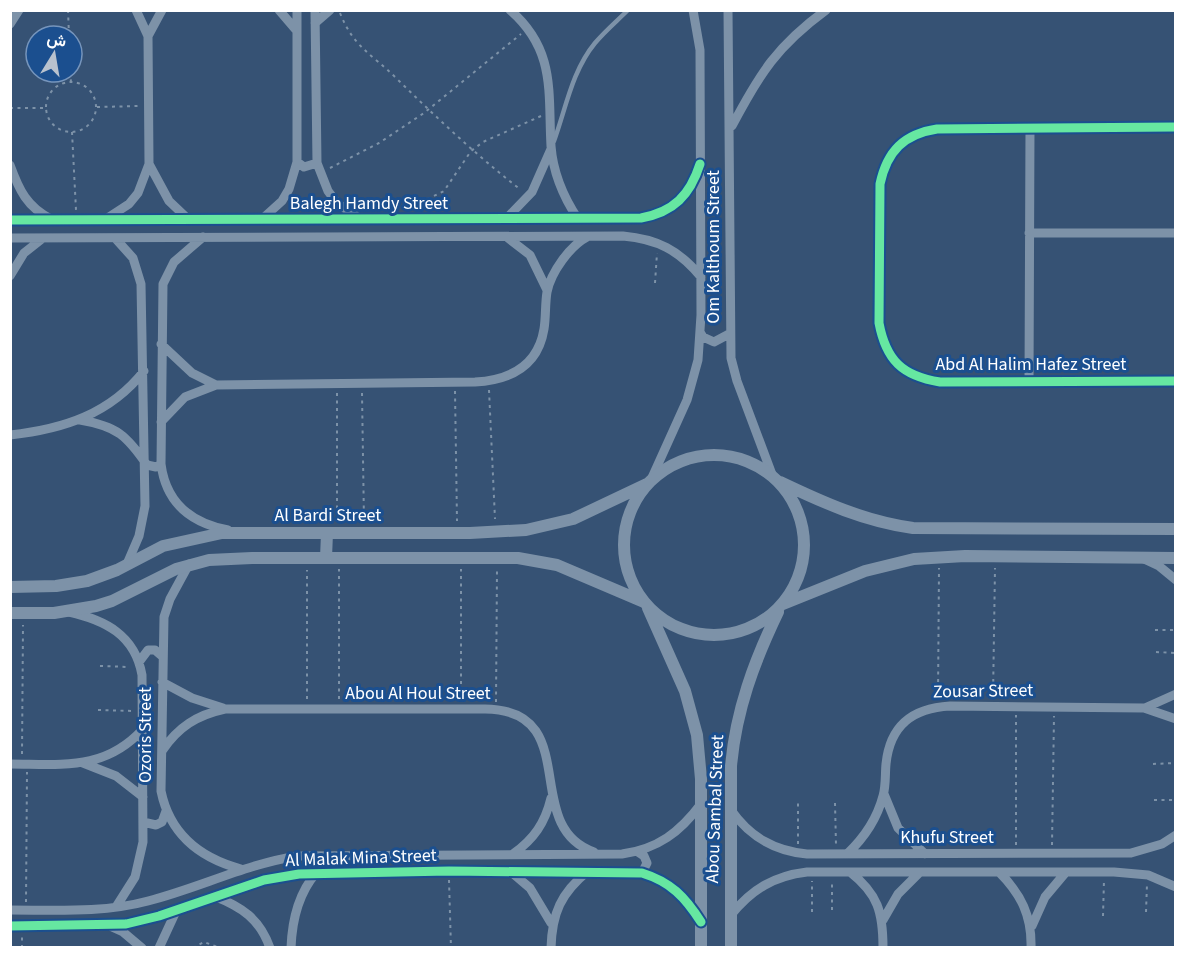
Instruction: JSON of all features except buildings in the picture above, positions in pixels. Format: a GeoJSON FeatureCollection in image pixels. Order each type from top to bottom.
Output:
{"type":"FeatureCollection","features":[{"type":"Feature","properties":{"kind":"street"},"geometry":{"type":"LineString","coordinates":[[10,24],[19,10]]}},
{"type":"Feature","properties":{"kind":"street"},"geometry":{"type":"LineString","coordinates":[[104,220],[129,204],[138,193],[149,164],[148,36],[136,10]]}},
{"type":"Feature","properties":{"kind":"street"},"geometry":{"type":"LineString","coordinates":[[148,36],[162,10]]}},
{"type":"Feature","properties":{"kind":"street"},"geometry":{"type":"LineString","coordinates":[[279,10],[297,31]]}},
{"type":"Feature","properties":{"kind":"street"},"geometry":{"type":"LineString","coordinates":[[261,220],[282,201],[290,189],[297,162],[297,10]]}},
{"type":"Feature","properties":{"kind":"street"},"geometry":{"type":"LineString","coordinates":[[315,10],[317,163],[320,174],[337,203],[363,220]]}},
{"type":"Feature","properties":{"kind":"street"},"geometry":{"type":"LineString","coordinates":[[315,23],[330,10]]}},
{"type":"Feature","properties":{"kind":"street"},"geometry":{"type":"LineString","coordinates":[[510,10],[529,29],[544,56],[552,111],[551,146],[560,183],[578,219]]}},
{"type":"Feature","properties":{"kind":"street","name":"Om Kalthoum Street"},"geometry":{"type":"LineString","coordinates":[[648,483],[687,400],[698,360],[700,332],[700,50],[693,10]]}},
{"type":"Feature","properties":{"kind":"street","name":"Om Kalthoum Street"},"geometry":{"type":"LineString","coordinates":[[728,10],[731,128],[729,334],[736,381],[775,479]]}},
{"type":"Feature","properties":{"kind":"street"},"geometry":{"type":"LineString","coordinates":[[731,128],[765,67],[799,30],[826,10]]}},
{"type":"Feature","properties":{"kind":"street","name":"Abd Al Halim Hafez Street"},"geometry":{"type":"LineString","coordinates":[[1175,127],[1030,128],[920,132],[904,139],[892,151],[884,167],[880,184],[879,311],[883,341],[891,358],[905,371],[921,379],[940,382],[1176,381]]}},
{"type":"Feature","properties":{"kind":"street"},"geometry":{"type":"LineString","coordinates":[[1029,381],[1030,128]]}},
{"type":"Feature","properties":{"kind":"street"},"geometry":{"type":"LineString","coordinates":[[505,219],[529,196],[539,181],[551,146]]}},
{"type":"Feature","properties":{"kind":"street"},"geometry":{"type":"LineString","coordinates":[[297,162],[304,167],[317,163]]}},
{"type":"Feature","properties":{"kind":"street"},"geometry":{"type":"LineString","coordinates":[[149,164],[169,201],[189,220]]}},
{"type":"Feature","properties":{"kind":"street","name":"Balegh Hamdy Street"},"geometry":{"type":"LineString","coordinates":[[10,220],[363,220],[398,216],[622,219],[658,215],[673,208],[686,196],[700,164]]}},
{"type":"Feature","properties":{"kind":"street"},"geometry":{"type":"LineString","coordinates":[[10,165],[22,196],[36,210],[54,220]]}},
{"type":"Feature","properties":{"kind":"street"},"geometry":{"type":"LineString","coordinates":[[398,216],[399,237]]}},
{"type":"Feature","properties":{"kind":"street"},"geometry":{"type":"LineString","coordinates":[[622,219],[626,226],[623,236]]}},
{"type":"Feature","properties":{"kind":"street"},"geometry":{"type":"LineString","coordinates":[[73,238],[76,220]]}},
{"type":"Feature","properties":{"kind":"street"},"geometry":{"type":"LineString","coordinates":[[1029,233],[1176,233]]}},
{"type":"Feature","properties":{"kind":"street"},"geometry":{"type":"LineString","coordinates":[[161,422],[185,398],[216,385],[455,382],[505,378],[520,371],[531,360],[544,331],[547,290],[566,256],[580,241],[590,236]]}},
{"type":"Feature","properties":{"kind":"street","name":"Balegh Hamdy Street"},"geometry":{"type":"LineString","coordinates":[[10,238],[623,236],[658,242],[675,251],[700,277]]}},
{"type":"Feature","properties":{"kind":"street"},"geometry":{"type":"LineString","coordinates":[[203,237],[182,252],[168,272],[163,284],[161,464],[168,492],[185,513],[209,527],[239,532]]}},
{"type":"Feature","properties":{"kind":"street"},"geometry":{"type":"LineString","coordinates":[[506,237],[530,255],[547,290]]}},
{"type":"Feature","properties":{"kind":"street"},"geometry":{"type":"LineString","coordinates":[[10,276],[24,253],[43,238]]}},
{"type":"Feature","properties":{"kind":"street"},"geometry":{"type":"LineString","coordinates":[[115,238],[129,252],[138,270],[144,318],[143,521],[127,564]]}},
{"type":"Feature","properties":{"kind":"street"},"geometry":{"type":"LineString","coordinates":[[144,318],[154,314],[161,319]]}},
{"type":"Feature","properties":{"kind":"street"},"geometry":{"type":"LineString","coordinates":[[700,332],[703,337],[714,342],[725,339],[729,334]]}},
{"type":"Feature","properties":{"kind":"street"},"geometry":{"type":"LineString","coordinates":[[161,344],[192,373],[216,385]]}},
{"type":"Feature","properties":{"kind":"street"},"geometry":{"type":"LineString","coordinates":[[10,435],[80,420],[122,395],[144,371]]}},
{"type":"Feature","properties":{"kind":"street"},"geometry":{"type":"LineString","coordinates":[[80,420],[111,427],[124,436],[150,466],[161,464]]}},
{"type":"Feature","properties":{"kind":"street"},"geometry":{"type":"LineString","coordinates":[[1176,529],[913,528],[838,510],[775,479],[744,460],[710,455],[677,463],[648,483],[635,502],[627,521],[624,542],[626,564],[632,584],[646,604],[664,620],[682,630],[703,635],[724,635],[744,630],[763,621],[781,606],[865,571],[889,564],[939,556],[1176,558]]}},
{"type":"Feature","properties":{"kind":"street"},"geometry":{"type":"LineString","coordinates":[[775,479],[789,495],[799,513],[804,532],[805,551],[797,580],[781,606]]}},
{"type":"Feature","properties":{"kind":"street","name":"Al Bardi Street"},"geometry":{"type":"LineString","coordinates":[[10,587],[72,584],[102,576],[183,540],[239,532],[457,533],[526,530],[573,519],[648,483]]}},
{"type":"Feature","properties":{"kind":"street"},"geometry":{"type":"LineString","coordinates":[[326,558],[332,533]]}},
{"type":"Feature","properties":{"kind":"street"},"geometry":{"type":"LineString","coordinates":[[17,613],[67,612],[112,602],[189,564],[227,559],[518,558],[557,565],[646,604]]}},
{"type":"Feature","properties":{"kind":"street"},"geometry":{"type":"LineString","coordinates":[[1142,558],[1159,566],[1176,580]]}},
{"type":"Feature","properties":{"kind":"street","name":"Ozoris Street"},"geometry":{"type":"LineString","coordinates":[[189,564],[170,599],[164,617],[161,791],[166,811],[175,828],[188,844],[204,856],[242,869]]}},
{"type":"Feature","properties":{"kind":"street","name":"Abou Sambal Street"},"geometry":{"type":"LineString","coordinates":[[646,604],[659,636],[677,669],[693,713],[700,756],[701,948]]}},
{"type":"Feature","properties":{"kind":"street","name":"Abou Sambal Street"},"geometry":{"type":"LineString","coordinates":[[731,948],[731,766],[738,712],[756,660],[781,606]]}},
{"type":"Feature","properties":{"kind":"street","name":"Ozoris Street"},"geometry":{"type":"LineString","coordinates":[[67,612],[98,619],[112,627],[124,637],[140,665],[143,711],[143,842],[135,877],[116,908]]}},
{"type":"Feature","properties":{"kind":"street"},"geometry":{"type":"LineString","coordinates":[[140,665],[148,650],[155,650],[162,656]]}},
{"type":"Feature","properties":{"kind":"street","name":"Abou Al Houl Street"},"geometry":{"type":"LineString","coordinates":[[162,682],[192,698],[225,709]]}},
{"type":"Feature","properties":{"kind":"street","name":"Zousar Street"},"geometry":{"type":"LineString","coordinates":[[1144,708],[1176,694]]}},
{"type":"Feature","properties":{"kind":"street","name":"Zousar Street"},"geometry":{"type":"LineString","coordinates":[[847,854],[870,827],[884,794],[886,761],[895,731],[913,714],[938,707],[1144,708],[1176,719]]}},
{"type":"Feature","properties":{"kind":"street","name":"Abou Al Houl Street"},"geometry":{"type":"LineString","coordinates":[[162,751],[182,727],[202,715],[225,709],[496,709],[524,718],[543,740],[549,763],[551,795],[562,826],[572,840],[584,849],[599,854]]}},
{"type":"Feature","properties":{"kind":"street"},"geometry":{"type":"LineString","coordinates":[[10,764],[83,763],[117,751],[143,729]]}},
{"type":"Feature","properties":{"kind":"street"},"geometry":{"type":"LineString","coordinates":[[83,763],[116,776],[143,797]]}},
{"type":"Feature","properties":{"kind":"street","name":"Zousar Street"},"geometry":{"type":"LineString","coordinates":[[884,794],[898,828],[925,854]]}},
{"type":"Feature","properties":{"kind":"street","name":"Abou Al Houl Street"},"geometry":{"type":"LineString","coordinates":[[512,854],[527,844],[539,830],[547,813],[551,795]]}},
{"type":"Feature","properties":{"kind":"street","name":"Al Malak Mina Street"},"geometry":{"type":"LineString","coordinates":[[10,910],[116,908],[165,896],[242,869],[279,859],[318,855],[638,852],[666,840],[690,818],[701,804]]}},
{"type":"Feature","properties":{"kind":"street","name":"Khufu Street"},"geometry":{"type":"LineString","coordinates":[[731,810],[740,822],[763,842],[802,854],[1114,853],[1147,850],[1176,835]]}},
{"type":"Feature","properties":{"kind":"street"},"geometry":{"type":"LineString","coordinates":[[143,822],[156,825],[162,822],[166,811]]}},
{"type":"Feature","properties":{"kind":"street"},"geometry":{"type":"LineString","coordinates":[[638,852],[644,856],[647,863],[642,873]]}},
{"type":"Feature","properties":{"kind":"street"},"geometry":{"type":"LineString","coordinates":[[1109,872],[1118,860],[1114,853]]}},
{"type":"Feature","properties":{"kind":"street"},"geometry":{"type":"LineString","coordinates":[[802,854],[800,864],[809,872]]}},
{"type":"Feature","properties":{"kind":"street","name":"Al Malak Mina Street"},"geometry":{"type":"LineString","coordinates":[[10,926],[110,926],[143,921],[273,878],[316,873],[449,871],[642,873],[670,885],[681,894],[701,922]]}},
{"type":"Feature","properties":{"kind":"street"},"geometry":{"type":"LineString","coordinates":[[510,871],[531,888],[551,923]]}},
{"type":"Feature","properties":{"kind":"street"},"geometry":{"type":"LineString","coordinates":[[551,948],[551,923],[569,888],[588,871]]}},
{"type":"Feature","properties":{"kind":"street","name":"Khufu Street"},"geometry":{"type":"LineString","coordinates":[[731,915],[764,884],[777,878],[809,872],[1109,872],[1148,875],[1176,887]]}},
{"type":"Feature","properties":{"kind":"street"},"geometry":{"type":"LineString","coordinates":[[850,872],[871,891],[883,920],[884,948]]}},
{"type":"Feature","properties":{"kind":"street"},"geometry":{"type":"LineString","coordinates":[[883,920],[898,894],[920,872]]}},
{"type":"Feature","properties":{"kind":"street"},"geometry":{"type":"LineString","coordinates":[[999,872],[1020,896],[1032,926]]}},
{"type":"Feature","properties":{"kind":"street"},"geometry":{"type":"LineString","coordinates":[[1031,948],[1032,926],[1046,897],[1066,872]]}},
{"type":"Feature","properties":{"kind":"street"},"geometry":{"type":"LineString","coordinates":[[291,948],[291,930],[297,906],[308,883],[316,873]]}},
{"type":"Feature","properties":{"kind":"street"},"geometry":{"type":"LineString","coordinates":[[214,896],[244,909],[256,920],[270,948]]}},
{"type":"Feature","properties":{"kind":"street"},"geometry":{"type":"LineString","coordinates":[[159,948],[177,909]]}},
{"type":"Feature","properties":{"kind":"street"},"geometry":{"type":"LineString","coordinates":[[110,926],[123,932],[142,948]]}},
{"type":"Feature","properties":{"kind":"lane"},"geometry":{"type":"LineString","coordinates":[[551,146],[584,59],[594,44],[628,10]]}},
{"type":"Feature","properties":{"kind":"path"},"geometry":{"type":"LineString","coordinates":[[339,10],[348,34],[360,48],[388,70],[471,152],[529,196]]}},
{"type":"Feature","properties":{"kind":"path"},"geometry":{"type":"LineString","coordinates":[[320,174],[379,143],[428,109],[529,29]]}},
{"type":"Feature","properties":{"kind":"path"},"geometry":{"type":"LineString","coordinates":[[66,84],[53,90],[46,108],[54,125],[72,132],[90,124],[97,106],[89,89],[76,84]]}},
{"type":"Feature","properties":{"kind":"path"},"geometry":{"type":"LineString","coordinates":[[97,106],[149,105]]}},
{"type":"Feature","properties":{"kind":"path"},"geometry":{"type":"LineString","coordinates":[[10,108],[46,108]]}},
{"type":"Feature","properties":{"kind":"path"},"geometry":{"type":"LineString","coordinates":[[398,216],[444,191],[471,152],[489,139],[552,111]]}},
{"type":"Feature","properties":{"kind":"path"},"geometry":{"type":"LineString","coordinates":[[72,132],[76,220]]}},
{"type":"Feature","properties":{"kind":"path"},"geometry":{"type":"LineString","coordinates":[[655,284],[658,242]]}},
{"type":"Feature","properties":{"kind":"path"},"geometry":{"type":"LineString","coordinates":[[489,381],[495,532]]}},
{"type":"Feature","properties":{"kind":"path"},"geometry":{"type":"LineString","coordinates":[[455,382],[457,533]]}},
{"type":"Feature","properties":{"kind":"path"},"geometry":{"type":"LineString","coordinates":[[332,533],[337,384]]}},
{"type":"Feature","properties":{"kind":"path"},"geometry":{"type":"LineString","coordinates":[[362,384],[364,532]]}},
{"type":"Feature","properties":{"kind":"path"},"geometry":{"type":"LineString","coordinates":[[938,707],[939,556]]}},
{"type":"Feature","properties":{"kind":"path"},"geometry":{"type":"LineString","coordinates":[[993,706],[995,556]]}},
{"type":"Feature","properties":{"kind":"path"},"geometry":{"type":"LineString","coordinates":[[461,557],[461,709]]}},
{"type":"Feature","properties":{"kind":"path"},"geometry":{"type":"LineString","coordinates":[[496,709],[497,557]]}},
{"type":"Feature","properties":{"kind":"path"},"geometry":{"type":"LineString","coordinates":[[307,709],[308,558]]}},
{"type":"Feature","properties":{"kind":"path"},"geometry":{"type":"LineString","coordinates":[[339,558],[339,709]]}},
{"type":"Feature","properties":{"kind":"path"},"geometry":{"type":"LineString","coordinates":[[17,613],[25,764],[26,910]]}},
{"type":"Feature","properties":{"kind":"path"},"geometry":{"type":"LineString","coordinates":[[1155,630],[1176,630]]}},
{"type":"Feature","properties":{"kind":"path"},"geometry":{"type":"LineString","coordinates":[[1156,652],[1176,653]]}},
{"type":"Feature","properties":{"kind":"path"},"geometry":{"type":"LineString","coordinates":[[100,666],[140,665]]}},
{"type":"Feature","properties":{"kind":"path"},"geometry":{"type":"LineString","coordinates":[[1016,706],[1016,854]]}},
{"type":"Feature","properties":{"kind":"path"},"geometry":{"type":"LineString","coordinates":[[1052,854],[1054,707]]}},
{"type":"Feature","properties":{"kind":"path"},"geometry":{"type":"LineString","coordinates":[[98,710],[143,711]]}},
{"type":"Feature","properties":{"kind":"path"},"geometry":{"type":"LineString","coordinates":[[1153,764],[1176,763]]}},
{"type":"Feature","properties":{"kind":"path"},"geometry":{"type":"LineString","coordinates":[[1154,800],[1176,800]]}},
{"type":"Feature","properties":{"kind":"path"},"geometry":{"type":"LineString","coordinates":[[798,802],[802,854]]}},
{"type":"Feature","properties":{"kind":"path"},"geometry":{"type":"LineString","coordinates":[[835,803],[836,854]]}},
{"type":"Feature","properties":{"kind":"path"},"geometry":{"type":"LineString","coordinates":[[449,871],[451,948]]}},
{"type":"Feature","properties":{"kind":"path"},"geometry":{"type":"LineString","coordinates":[[809,872],[812,912]]}},
{"type":"Feature","properties":{"kind":"path"},"geometry":{"type":"LineString","coordinates":[[832,872],[832,910]]}},
{"type":"Feature","properties":{"kind":"path"},"geometry":{"type":"LineString","coordinates":[[1103,916],[1109,872]]}},
{"type":"Feature","properties":{"kind":"path"},"geometry":{"type":"LineString","coordinates":[[1146,912],[1148,875]]}},
{"type":"Feature","properties":{"kind":"path"},"geometry":{"type":"LineString","coordinates":[[22,948],[23,926]]}},
{"type":"Feature","properties":{"kind":"path"},"geometry":{"type":"LineString","coordinates":[[193,948],[204,942],[220,948]]}},
{"type":"Feature","properties":{"kind":"path"},"geometry":{"type":"LineString","coordinates":[[204,942],[205,948]]}},
{"type":"Feature","properties":{"kind":"cycle path"},"geometry":{"type":"LineString","coordinates":[[1176,127],[937,129],[925,131],[906,140],[892,153],[880,184],[879,323],[886,347],[898,364],[915,375],[940,382],[1176,381]]}},
{"type":"Feature","properties":{"kind":"cycle path"},"geometry":{"type":"LineString","coordinates":[[10,220],[641,218],[663,211],[679,200],[691,185],[700,164]]}},
{"type":"Feature","properties":{"kind":"cycle path"},"geometry":{"type":"LineString","coordinates":[[10,926],[126,924],[159,916],[264,880],[299,874],[449,871],[642,873],[669,886],[689,905],[701,922]]}}]}
